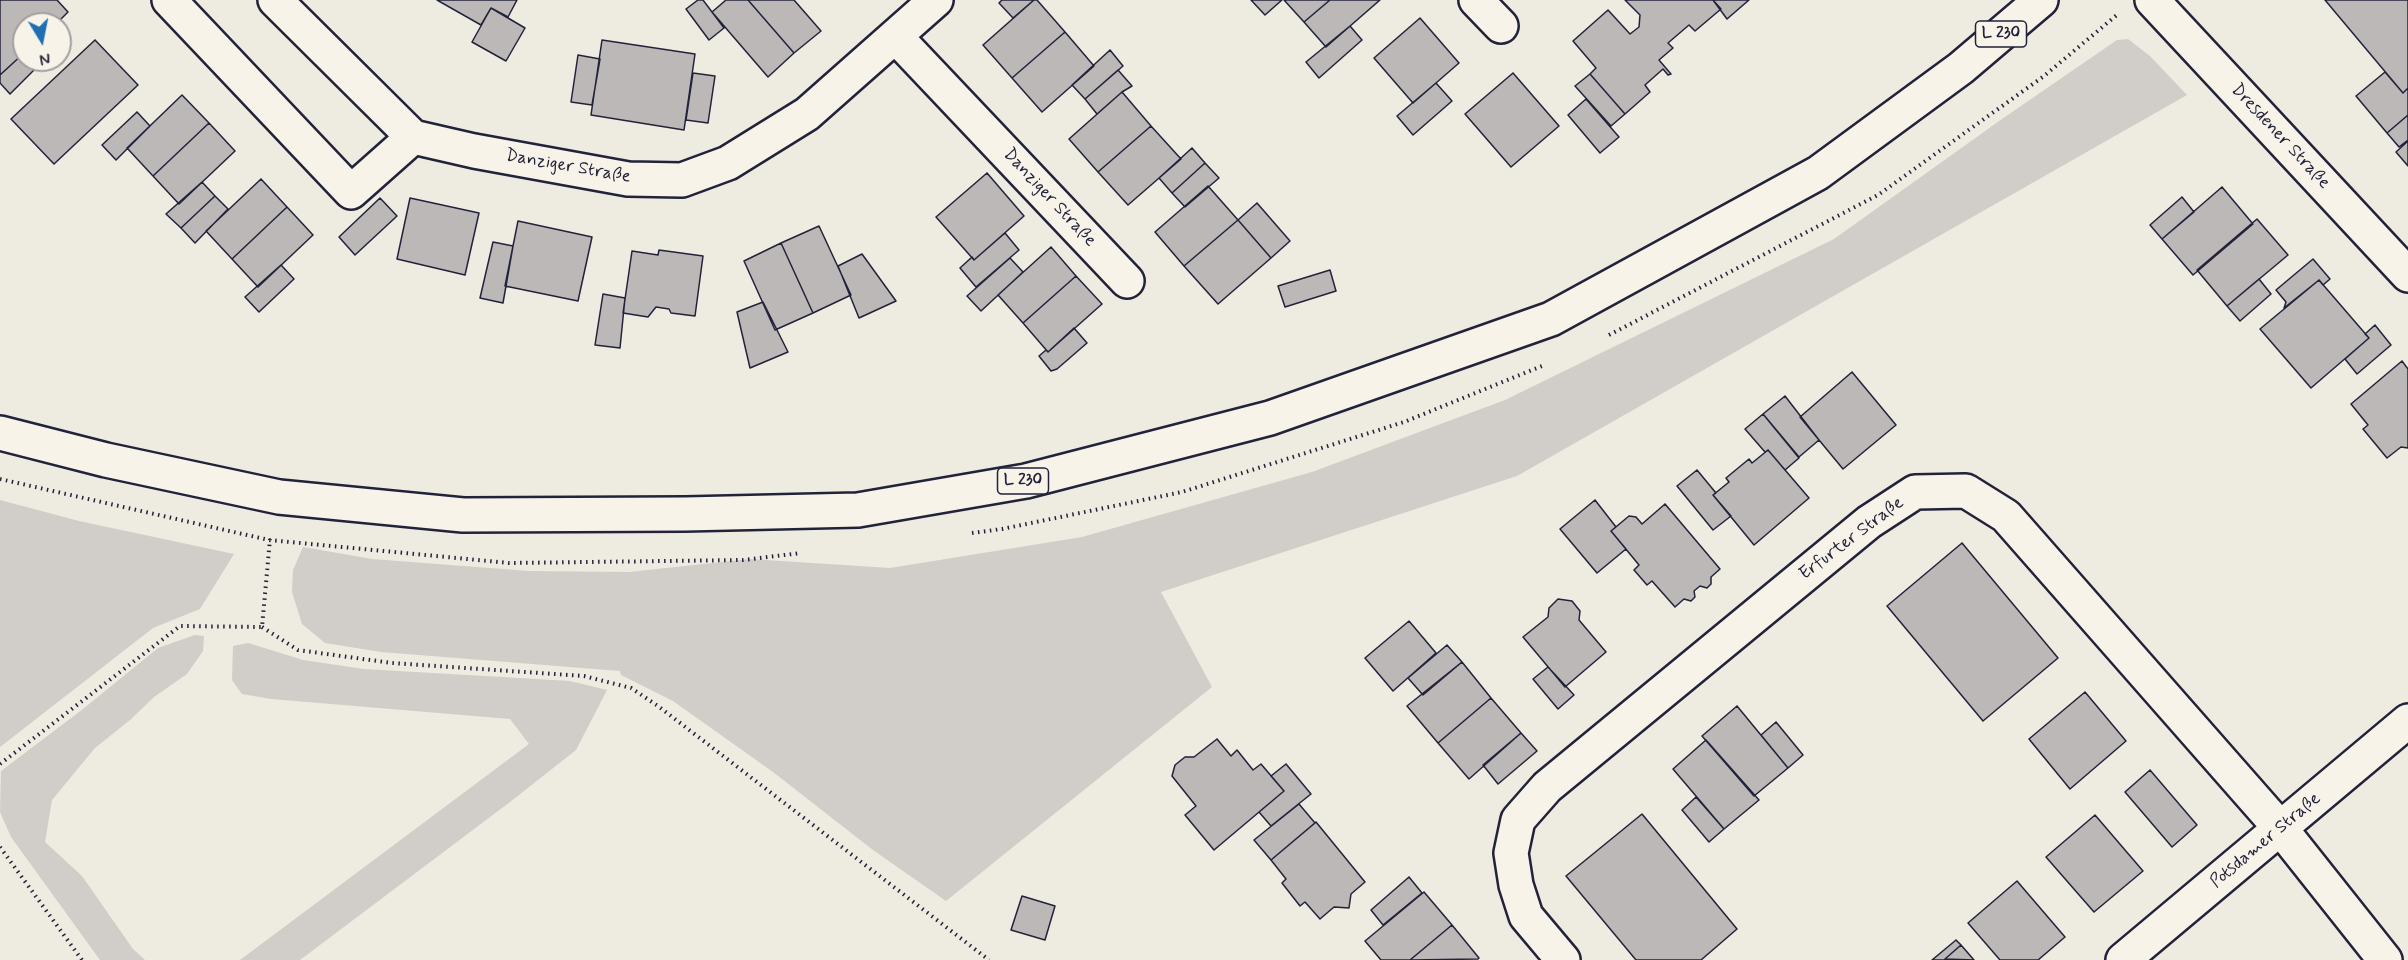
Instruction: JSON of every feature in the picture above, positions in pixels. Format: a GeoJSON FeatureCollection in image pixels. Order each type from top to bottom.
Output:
{"type":"FeatureCollection","features":[{"type":"Feature","properties":{"kind":"street"},"geometry":{"type":"LineString","coordinates":[[169,0],[351,192],[413,137],[275,0]]}},
{"type":"Feature","properties":{"kind":"street","name":"Danziger Straße"},"geometry":{"type":"LineString","coordinates":[[413,137],[474,151],[628,179],[682,180],[728,163],[807,114],[936,0]]}},
{"type":"Feature","properties":{"kind":"street"},"geometry":{"type":"LineString","coordinates":[[1476,0],[1501,26]]}},
{"type":"Feature","properties":{"kind":"street","name":"L 230"},"geometry":{"type":"LineString","coordinates":[[0,432],[106,460],[279,497],[463,515],[685,514],[858,510],[1026,481],[1270,418],[1551,319],[1818,173],[1961,68],[2041,0]]}},
{"type":"Feature","properties":{"kind":"street","name":"Dresdener Straße"},"geometry":{"type":"LineString","coordinates":[[2138,4],[2408,275]]}},
{"type":"Feature","properties":{"kind":"street","name":"Danziger Straße"},"geometry":{"type":"LineString","coordinates":[[896,37],[1127,281]]}},
{"type":"Feature","properties":{"kind":"street","name":"Erfurter Straße"},"geometry":{"type":"LineString","coordinates":[[1563,960],[1526,916],[1516,885],[1511,853],[1518,820],[1556,779],[1869,522],[1916,492],[1966,491],[2006,516],[2281,829],[2385,960]]}},
{"type":"Feature","properties":{"kind":"street","name":"Potsdamer Straße"},"geometry":{"type":"LineString","coordinates":[[2123,960],[2408,721]]}},
{"type":"Feature","properties":{"kind":"path"},"geometry":{"type":"LineString","coordinates":[[1600,340],[1878,195],[2044,76],[2138,4]]}},
{"type":"Feature","properties":{"kind":"path"},"geometry":{"type":"LineString","coordinates":[[967,533],[1002,529],[1182,492],[1404,422],[1547,365]]}},
{"type":"Feature","properties":{"kind":"path"},"geometry":{"type":"LineString","coordinates":[[0,479],[269,540],[509,563],[743,560],[802,553]]}},
{"type":"Feature","properties":{"kind":"path"},"geometry":{"type":"LineString","coordinates":[[262,627],[269,540],[279,497]]}},
{"type":"Feature","properties":{"kind":"path"},"geometry":{"type":"LineString","coordinates":[[0,764],[180,626],[262,627],[298,650],[392,663],[584,676],[631,688],[658,706],[989,960]]}},
{"type":"Feature","properties":{"kind":"path"},"geometry":{"type":"LineString","coordinates":[[0,847],[82,960]]}},
{"type":"Feature","properties":{"kind":"shaded area"},"geometry":{"type":"Polygon","coordinates":[[[2128,39],[2150,56],[2187,95],[1517,476],[1161,592],[1212,687],[946,901],[873,850],[773,772],[673,701],[621,675],[620,671],[381,652],[325,643],[302,624],[292,592],[293,570],[303,547],[372,559],[529,571],[629,572],[750,559],[890,568],[1082,537],[1312,472],[1505,400],[1834,239],[2117,40],[2128,39]]]}},
{"type":"Feature","properties":{"kind":"shaded area"},"geometry":{"type":"Polygon","coordinates":[[[0,500],[79,521],[234,554],[200,609],[153,628],[0,747],[0,500]]]}},
{"type":"Feature","properties":{"kind":"shaded area"},"geometry":{"type":"Polygon","coordinates":[[[195,635],[204,636],[203,651],[187,674],[154,697],[95,748],[52,800],[45,842],[82,876],[133,949],[145,960],[100,960],[11,837],[0,812],[1,771],[158,648],[195,635]]]}},
{"type":"Feature","properties":{"kind":"shaded area"},"geometry":{"type":"Polygon","coordinates":[[[248,643],[303,660],[364,669],[570,681],[607,690],[576,750],[300,960],[240,960],[529,744],[510,719],[271,699],[242,694],[232,680],[233,646],[248,643]]]}},
{"type":"Feature","properties":{"kind":"building"},"geometry":{"type":"Polygon","coordinates":[[[0,0],[57,0],[68,12],[12,12],[12,64],[0,75],[0,0]]]}},
{"type":"Feature","properties":{"kind":"building"},"geometry":{"type":"Polygon","coordinates":[[[437,0],[517,0],[508,17],[491,8],[481,25],[437,0]]]}},
{"type":"Feature","properties":{"kind":"building"},"geometry":{"type":"Polygon","coordinates":[[[698,0],[703,0],[724,28],[709,40],[686,9],[698,0]]]}},
{"type":"Feature","properties":{"kind":"building"},"geometry":{"type":"Polygon","coordinates":[[[726,0],[748,0],[794,53],[768,77],[712,12],[726,0]]]}},
{"type":"Feature","properties":{"kind":"building"},"geometry":{"type":"Polygon","coordinates":[[[748,0],[794,0],[821,31],[794,53],[748,0]]]}},
{"type":"Feature","properties":{"kind":"building"},"geometry":{"type":"Polygon","coordinates":[[[1002,0],[1034,0],[1013,18],[999,3],[1002,0]]]}},
{"type":"Feature","properties":{"kind":"building"},"geometry":{"type":"Polygon","coordinates":[[[1034,0],[1037,0],[1065,32],[1012,78],[983,45],[1034,0]]]}},
{"type":"Feature","properties":{"kind":"building"},"geometry":{"type":"Polygon","coordinates":[[[1251,0],[1282,0],[1265,15],[1251,0]]]}},
{"type":"Feature","properties":{"kind":"building"},"geometry":{"type":"Polygon","coordinates":[[[1284,0],[1330,0],[1304,22],[1284,0]]]}},
{"type":"Feature","properties":{"kind":"building"},"geometry":{"type":"Polygon","coordinates":[[[1330,0],[1380,0],[1326,47],[1304,22],[1330,0]]]}},
{"type":"Feature","properties":{"kind":"building"},"geometry":{"type":"Polygon","coordinates":[[[1625,0],[1713,0],[1721,9],[1695,31],[1689,25],[1668,43],[1673,48],[1659,60],[1671,74],[1668,75],[1663,69],[1645,85],[1650,92],[1625,114],[1590,74],[1596,68],[1573,41],[1608,10],[1630,34],[1639,27],[1640,15],[1625,0]]]}},
{"type":"Feature","properties":{"kind":"building"},"geometry":{"type":"Polygon","coordinates":[[[1713,0],[1749,0],[1727,19],[1713,0]]]}},
{"type":"Feature","properties":{"kind":"building"},"geometry":{"type":"Polygon","coordinates":[[[2325,0],[2408,0],[2408,88],[2403,93],[2325,0]]]}},
{"type":"Feature","properties":{"kind":"building"},"geometry":{"type":"Polygon","coordinates":[[[491,8],[525,28],[506,61],[472,42],[491,8]]]}},
{"type":"Feature","properties":{"kind":"building"},"geometry":{"type":"Polygon","coordinates":[[[1420,18],[1459,63],[1413,103],[1374,58],[1420,18]]]}},
{"type":"Feature","properties":{"kind":"building"},"geometry":{"type":"Polygon","coordinates":[[[1350,26],[1362,40],[1319,78],[1306,62],[1350,26]]]}},
{"type":"Feature","properties":{"kind":"building"},"geometry":{"type":"Polygon","coordinates":[[[1065,32],[1094,66],[1042,112],[1012,78],[1065,32]]]}},
{"type":"Feature","properties":{"kind":"building"},"geometry":{"type":"Polygon","coordinates":[[[95,40],[138,85],[54,164],[11,119],[61,72],[72,72],[72,62],[95,40]]]}},
{"type":"Feature","properties":{"kind":"building"},"geometry":{"type":"Polygon","coordinates":[[[602,40],[695,54],[684,130],[591,115],[602,40]]]}},
{"type":"Feature","properties":{"kind":"building"},"geometry":{"type":"Polygon","coordinates":[[[1110,50],[1123,66],[1085,99],[1072,85],[1110,50]]]}},
{"type":"Feature","properties":{"kind":"building"},"geometry":{"type":"Polygon","coordinates":[[[578,55],[600,59],[592,105],[571,102],[578,55]]]}},
{"type":"Feature","properties":{"kind":"building"},"geometry":{"type":"Polygon","coordinates":[[[12,64],[12,72],[32,72],[10,94],[0,83],[0,75],[12,64]]]}},
{"type":"Feature","properties":{"kind":"building"},"geometry":{"type":"Polygon","coordinates":[[[1118,70],[1132,86],[1097,114],[1085,99],[1118,70]]]}},
{"type":"Feature","properties":{"kind":"building"},"geometry":{"type":"Polygon","coordinates":[[[2385,72],[2403,93],[2408,88],[2408,115],[2387,133],[2356,96],[2385,72]]]}},
{"type":"Feature","properties":{"kind":"building"},"geometry":{"type":"Polygon","coordinates":[[[693,73],[715,76],[708,123],[686,120],[693,73]]]}},
{"type":"Feature","properties":{"kind":"building"},"geometry":{"type":"Polygon","coordinates":[[[1513,73],[1559,126],[1511,167],[1465,114],[1513,73]]]}},
{"type":"Feature","properties":{"kind":"building"},"geometry":{"type":"Polygon","coordinates":[[[1590,74],[1625,114],[1611,126],[1575,86],[1590,74]]]}},
{"type":"Feature","properties":{"kind":"building"},"geometry":{"type":"Polygon","coordinates":[[[1436,83],[1452,101],[1413,135],[1397,116],[1436,83]]]}},
{"type":"Feature","properties":{"kind":"building"},"geometry":{"type":"Polygon","coordinates":[[[1122,92],[1151,126],[1098,172],[1069,139],[1122,92]]]}},
{"type":"Feature","properties":{"kind":"building"},"geometry":{"type":"Polygon","coordinates":[[[182,95],[209,123],[153,176],[127,148],[182,95]]]}},
{"type":"Feature","properties":{"kind":"building"},"geometry":{"type":"Polygon","coordinates":[[[1586,99],[1619,137],[1600,153],[1568,115],[1586,99]]]}},
{"type":"Feature","properties":{"kind":"building"},"geometry":{"type":"Polygon","coordinates":[[[137,112],[150,126],[116,160],[102,145],[137,112]]]}},
{"type":"Feature","properties":{"kind":"building"},"geometry":{"type":"Polygon","coordinates":[[[2408,115],[2408,140],[2399,147],[2387,133],[2408,115]]]}},
{"type":"Feature","properties":{"kind":"building"},"geometry":{"type":"Polygon","coordinates":[[[209,123],[235,151],[179,204],[153,176],[209,123]]]}},
{"type":"Feature","properties":{"kind":"building"},"geometry":{"type":"Polygon","coordinates":[[[1151,126],[1181,159],[1128,205],[1098,172],[1151,126]]]}},
{"type":"Feature","properties":{"kind":"building"},"geometry":{"type":"Polygon","coordinates":[[[2408,141],[2408,166],[2396,152],[2408,141]]]}},
{"type":"Feature","properties":{"kind":"building"},"geometry":{"type":"Polygon","coordinates":[[[1192,148],[1205,163],[1172,193],[1159,178],[1192,148]]]}},
{"type":"Feature","properties":{"kind":"building"},"geometry":{"type":"Polygon","coordinates":[[[1205,163],[1219,178],[1185,207],[1172,193],[1205,163]]]}},
{"type":"Feature","properties":{"kind":"building"},"geometry":{"type":"Polygon","coordinates":[[[987,173],[1024,216],[974,260],[936,217],[987,173]]]}},
{"type":"Feature","properties":{"kind":"building"},"geometry":{"type":"Polygon","coordinates":[[[261,179],[287,207],[232,259],[206,231],[261,179]]]}},
{"type":"Feature","properties":{"kind":"building"},"geometry":{"type":"Polygon","coordinates":[[[202,182],[215,196],[181,228],[166,214],[202,182]]]}},
{"type":"Feature","properties":{"kind":"building"},"geometry":{"type":"Polygon","coordinates":[[[1208,186],[1238,220],[1184,266],[1155,232],[1208,186]]]}},
{"type":"Feature","properties":{"kind":"building"},"geometry":{"type":"Polygon","coordinates":[[[2222,187],[2253,224],[2193,275],[2162,239],[2222,187]]]}},
{"type":"Feature","properties":{"kind":"building"},"geometry":{"type":"Polygon","coordinates":[[[215,196],[228,209],[195,243],[181,228],[215,196]]]}},
{"type":"Feature","properties":{"kind":"building"},"geometry":{"type":"Polygon","coordinates":[[[2182,197],[2194,212],[2162,239],[2150,225],[2182,197]]]}},
{"type":"Feature","properties":{"kind":"building"},"geometry":{"type":"Polygon","coordinates":[[[380,198],[397,216],[355,255],[339,237],[380,198]]]}},
{"type":"Feature","properties":{"kind":"building"},"geometry":{"type":"Polygon","coordinates":[[[410,198],[479,213],[465,275],[397,259],[410,198]]]}},
{"type":"Feature","properties":{"kind":"building"},"geometry":{"type":"Polygon","coordinates":[[[1257,203],[1290,241],[1271,258],[1238,220],[1257,203]]]}},
{"type":"Feature","properties":{"kind":"building"},"geometry":{"type":"Polygon","coordinates":[[[287,207],[313,235],[258,287],[232,259],[287,207]]]}},
{"type":"Feature","properties":{"kind":"building"},"geometry":{"type":"Polygon","coordinates":[[[2257,219],[2288,255],[2227,306],[2197,270],[2257,219]]]}},
{"type":"Feature","properties":{"kind":"building"},"geometry":{"type":"Polygon","coordinates":[[[1238,220],[1271,258],[1218,304],[1184,266],[1238,220]]]}},
{"type":"Feature","properties":{"kind":"building"},"geometry":{"type":"Polygon","coordinates":[[[518,221],[592,237],[578,301],[505,286],[518,221]]]}},
{"type":"Feature","properties":{"kind":"building"},"geometry":{"type":"Polygon","coordinates":[[[819,226],[851,295],[813,313],[781,243],[819,226]]]}},
{"type":"Feature","properties":{"kind":"building"},"geometry":{"type":"Polygon","coordinates":[[[1005,233],[1019,250],[976,287],[960,268],[972,257],[974,260],[1005,233]]]}},
{"type":"Feature","properties":{"kind":"building"},"geometry":{"type":"Polygon","coordinates":[[[493,242],[513,246],[503,303],[480,298],[493,242]]]}},
{"type":"Feature","properties":{"kind":"building"},"geometry":{"type":"Polygon","coordinates":[[[781,243],[813,313],[775,330],[744,261],[781,243]]]}},
{"type":"Feature","properties":{"kind":"building"},"geometry":{"type":"Polygon","coordinates":[[[1051,247],[1076,276],[1023,323],[998,295],[1051,247]]]}},
{"type":"Feature","properties":{"kind":"building"},"geometry":{"type":"Polygon","coordinates":[[[659,250],[703,256],[695,316],[671,313],[669,309],[656,307],[648,317],[623,313],[632,251],[658,255],[659,250]]]}},
{"type":"Feature","properties":{"kind":"building"},"geometry":{"type":"Polygon","coordinates":[[[862,254],[896,301],[859,318],[838,266],[862,254]]]}},
{"type":"Feature","properties":{"kind":"building"},"geometry":{"type":"Polygon","coordinates":[[[1010,258],[1023,272],[981,311],[967,296],[1010,258]]]}},
{"type":"Feature","properties":{"kind":"building"},"geometry":{"type":"Polygon","coordinates":[[[2313,259],[2330,279],[2323,285],[2319,280],[2284,308],[2286,302],[2276,290],[2313,259]]]}},
{"type":"Feature","properties":{"kind":"building"},"geometry":{"type":"Polygon","coordinates":[[[281,265],[294,279],[259,312],[245,297],[281,265]]]}},
{"type":"Feature","properties":{"kind":"building"},"geometry":{"type":"Polygon","coordinates":[[[1330,270],[1336,291],[1285,307],[1278,286],[1330,270]]]}},
{"type":"Feature","properties":{"kind":"building"},"geometry":{"type":"Polygon","coordinates":[[[1076,276],[1102,304],[1048,352],[1023,323],[1076,276]]]}},
{"type":"Feature","properties":{"kind":"building"},"geometry":{"type":"Polygon","coordinates":[[[2259,279],[2271,294],[2240,321],[2227,306],[2259,279]]]}},
{"type":"Feature","properties":{"kind":"building"},"geometry":{"type":"Polygon","coordinates":[[[2319,280],[2369,338],[2311,388],[2260,329],[2319,280]]]}},
{"type":"Feature","properties":{"kind":"building"},"geometry":{"type":"Polygon","coordinates":[[[603,294],[625,298],[620,348],[595,345],[603,294]]]}},
{"type":"Feature","properties":{"kind":"building"},"geometry":{"type":"Polygon","coordinates":[[[763,302],[788,352],[750,368],[737,312],[763,302]]]}},
{"type":"Feature","properties":{"kind":"building"},"geometry":{"type":"Polygon","coordinates":[[[2375,325],[2391,345],[2357,374],[2345,359],[2369,338],[2365,334],[2375,325]]]}},
{"type":"Feature","properties":{"kind":"building"},"geometry":{"type":"Polygon","coordinates":[[[1074,328],[1087,343],[1057,369],[1051,371],[1039,356],[1046,350],[1048,352],[1074,328]]]}},
{"type":"Feature","properties":{"kind":"building"},"geometry":{"type":"Polygon","coordinates":[[[2402,361],[2408,369],[2408,448],[2401,447],[2387,458],[2363,429],[2368,425],[2351,404],[2402,361]]]}},
{"type":"Feature","properties":{"kind":"building"},"geometry":{"type":"Polygon","coordinates":[[[1852,372],[1896,425],[1843,469],[1800,417],[1852,372]]]}},
{"type":"Feature","properties":{"kind":"building"},"geometry":{"type":"Polygon","coordinates":[[[1785,396],[1819,440],[1799,457],[1763,414],[1785,396]]]}},
{"type":"Feature","properties":{"kind":"building"},"geometry":{"type":"Polygon","coordinates":[[[1763,414],[1799,458],[1785,470],[1745,429],[1763,414]]]}},
{"type":"Feature","properties":{"kind":"building"},"geometry":{"type":"Polygon","coordinates":[[[1768,450],[1809,498],[1754,545],[1713,495],[1729,482],[1726,478],[1749,459],[1752,463],[1768,450]]]}},
{"type":"Feature","properties":{"kind":"building"},"geometry":{"type":"Polygon","coordinates":[[[1697,470],[1716,493],[1713,495],[1731,516],[1713,530],[1677,486],[1697,470]]]}},
{"type":"Feature","properties":{"kind":"building"},"geometry":{"type":"Polygon","coordinates":[[[1595,500],[1616,527],[1611,531],[1626,549],[1597,573],[1560,529],[1595,500]]]}},
{"type":"Feature","properties":{"kind":"building"},"geometry":{"type":"Polygon","coordinates":[[[1665,504],[1720,569],[1711,577],[1711,584],[1707,588],[1700,586],[1694,591],[1695,597],[1691,601],[1684,599],[1675,607],[1652,581],[1647,585],[1634,570],[1639,565],[1611,531],[1629,516],[1636,517],[1642,524],[1665,504]]]}},
{"type":"Feature","properties":{"kind":"building"},"geometry":{"type":"Polygon","coordinates":[[[1962,543],[2058,658],[1983,721],[1887,606],[1962,543]]]}},
{"type":"Feature","properties":{"kind":"building"},"geometry":{"type":"Polygon","coordinates":[[[1558,599],[1572,601],[1580,611],[1579,620],[1606,652],[1565,687],[1523,637],[1548,617],[1549,608],[1558,599]]]}},
{"type":"Feature","properties":{"kind":"building"},"geometry":{"type":"Polygon","coordinates":[[[1409,621],[1436,653],[1393,691],[1365,658],[1409,621]]]}},
{"type":"Feature","properties":{"kind":"building"},"geometry":{"type":"Polygon","coordinates":[[[1447,645],[1462,662],[1423,695],[1408,678],[1447,645]]]}},
{"type":"Feature","properties":{"kind":"building"},"geometry":{"type":"Polygon","coordinates":[[[1462,662],[1491,698],[1438,743],[1407,706],[1462,662]]]}},
{"type":"Feature","properties":{"kind":"building"},"geometry":{"type":"Polygon","coordinates":[[[1548,667],[1574,695],[1558,709],[1533,679],[1548,667]]]}},
{"type":"Feature","properties":{"kind":"building"},"geometry":{"type":"Polygon","coordinates":[[[2085,692],[2126,741],[2070,789],[2029,739],[2085,692]]]}},
{"type":"Feature","properties":{"kind":"building"},"geometry":{"type":"Polygon","coordinates":[[[1491,698],[1521,733],[1469,779],[1438,743],[1491,698]]]}},
{"type":"Feature","properties":{"kind":"building"},"geometry":{"type":"Polygon","coordinates":[[[1737,706],[1788,768],[1754,796],[1702,736],[1737,706]]]}},
{"type":"Feature","properties":{"kind":"building"},"geometry":{"type":"Polygon","coordinates":[[[1776,722],[1803,755],[1788,768],[1761,735],[1776,722]]]}},
{"type":"Feature","properties":{"kind":"building"},"geometry":{"type":"Polygon","coordinates":[[[1521,733],[1537,751],[1498,784],[1483,765],[1521,733]]]}},
{"type":"Feature","properties":{"kind":"building"},"geometry":{"type":"Polygon","coordinates":[[[1217,739],[1231,756],[1237,750],[1253,770],[1261,764],[1284,791],[1214,850],[1185,815],[1196,806],[1172,776],[1175,765],[1185,757],[1194,757],[1217,739]]]}},
{"type":"Feature","properties":{"kind":"building"},"geometry":{"type":"Polygon","coordinates":[[[1706,740],[1759,800],[1724,829],[1673,769],[1706,740]]]}},
{"type":"Feature","properties":{"kind":"building"},"geometry":{"type":"Polygon","coordinates":[[[1286,764],[1311,794],[1271,826],[1259,812],[1284,791],[1271,776],[1286,764]]]}},
{"type":"Feature","properties":{"kind":"building"},"geometry":{"type":"Polygon","coordinates":[[[2150,770],[2197,825],[2172,847],[2125,792],[2150,770]]]}},
{"type":"Feature","properties":{"kind":"building"},"geometry":{"type":"Polygon","coordinates":[[[1696,797],[1724,829],[1709,842],[1682,810],[1696,797]]]}},
{"type":"Feature","properties":{"kind":"building"},"geometry":{"type":"Polygon","coordinates":[[[1299,804],[1315,823],[1271,860],[1254,840],[1299,804]]]}},
{"type":"Feature","properties":{"kind":"building"},"geometry":{"type":"Polygon","coordinates":[[[1642,814],[1737,929],[1701,960],[1636,960],[1566,876],[1642,814]]]}},
{"type":"Feature","properties":{"kind":"building"},"geometry":{"type":"Polygon","coordinates":[[[2095,815],[2143,871],[2094,912],[2046,857],[2095,815]]]}},
{"type":"Feature","properties":{"kind":"building"},"geometry":{"type":"Polygon","coordinates":[[[1316,822],[1365,882],[1351,894],[1349,908],[1334,907],[1320,919],[1305,902],[1300,906],[1282,883],[1286,879],[1271,860],[1316,822]]]}},
{"type":"Feature","properties":{"kind":"building"},"geometry":{"type":"Polygon","coordinates":[[[1409,877],[1422,893],[1383,925],[1371,910],[1409,877]]]}},
{"type":"Feature","properties":{"kind":"building"},"geometry":{"type":"Polygon","coordinates":[[[2017,881],[2065,937],[2038,960],[2000,960],[1968,923],[2017,881]]]}},
{"type":"Feature","properties":{"kind":"building"},"geometry":{"type":"Polygon","coordinates":[[[1424,892],[1452,925],[1410,960],[1381,960],[1365,941],[1424,892]]]}},
{"type":"Feature","properties":{"kind":"building"},"geometry":{"type":"Polygon","coordinates":[[[1022,896],[1055,906],[1045,940],[1011,930],[1022,896]]]}},
{"type":"Feature","properties":{"kind":"building"},"geometry":{"type":"Polygon","coordinates":[[[1452,925],[1478,959],[1410,960],[1452,925]]]}},
{"type":"Feature","properties":{"kind":"building"},"geometry":{"type":"Polygon","coordinates":[[[1956,940],[1961,945],[1945,959],[1948,960],[1932,960],[1956,940]]]}},
{"type":"Feature","properties":{"kind":"building"},"geometry":{"type":"Polygon","coordinates":[[[1961,945],[1974,960],[1945,959],[1961,945]]]}}]}
